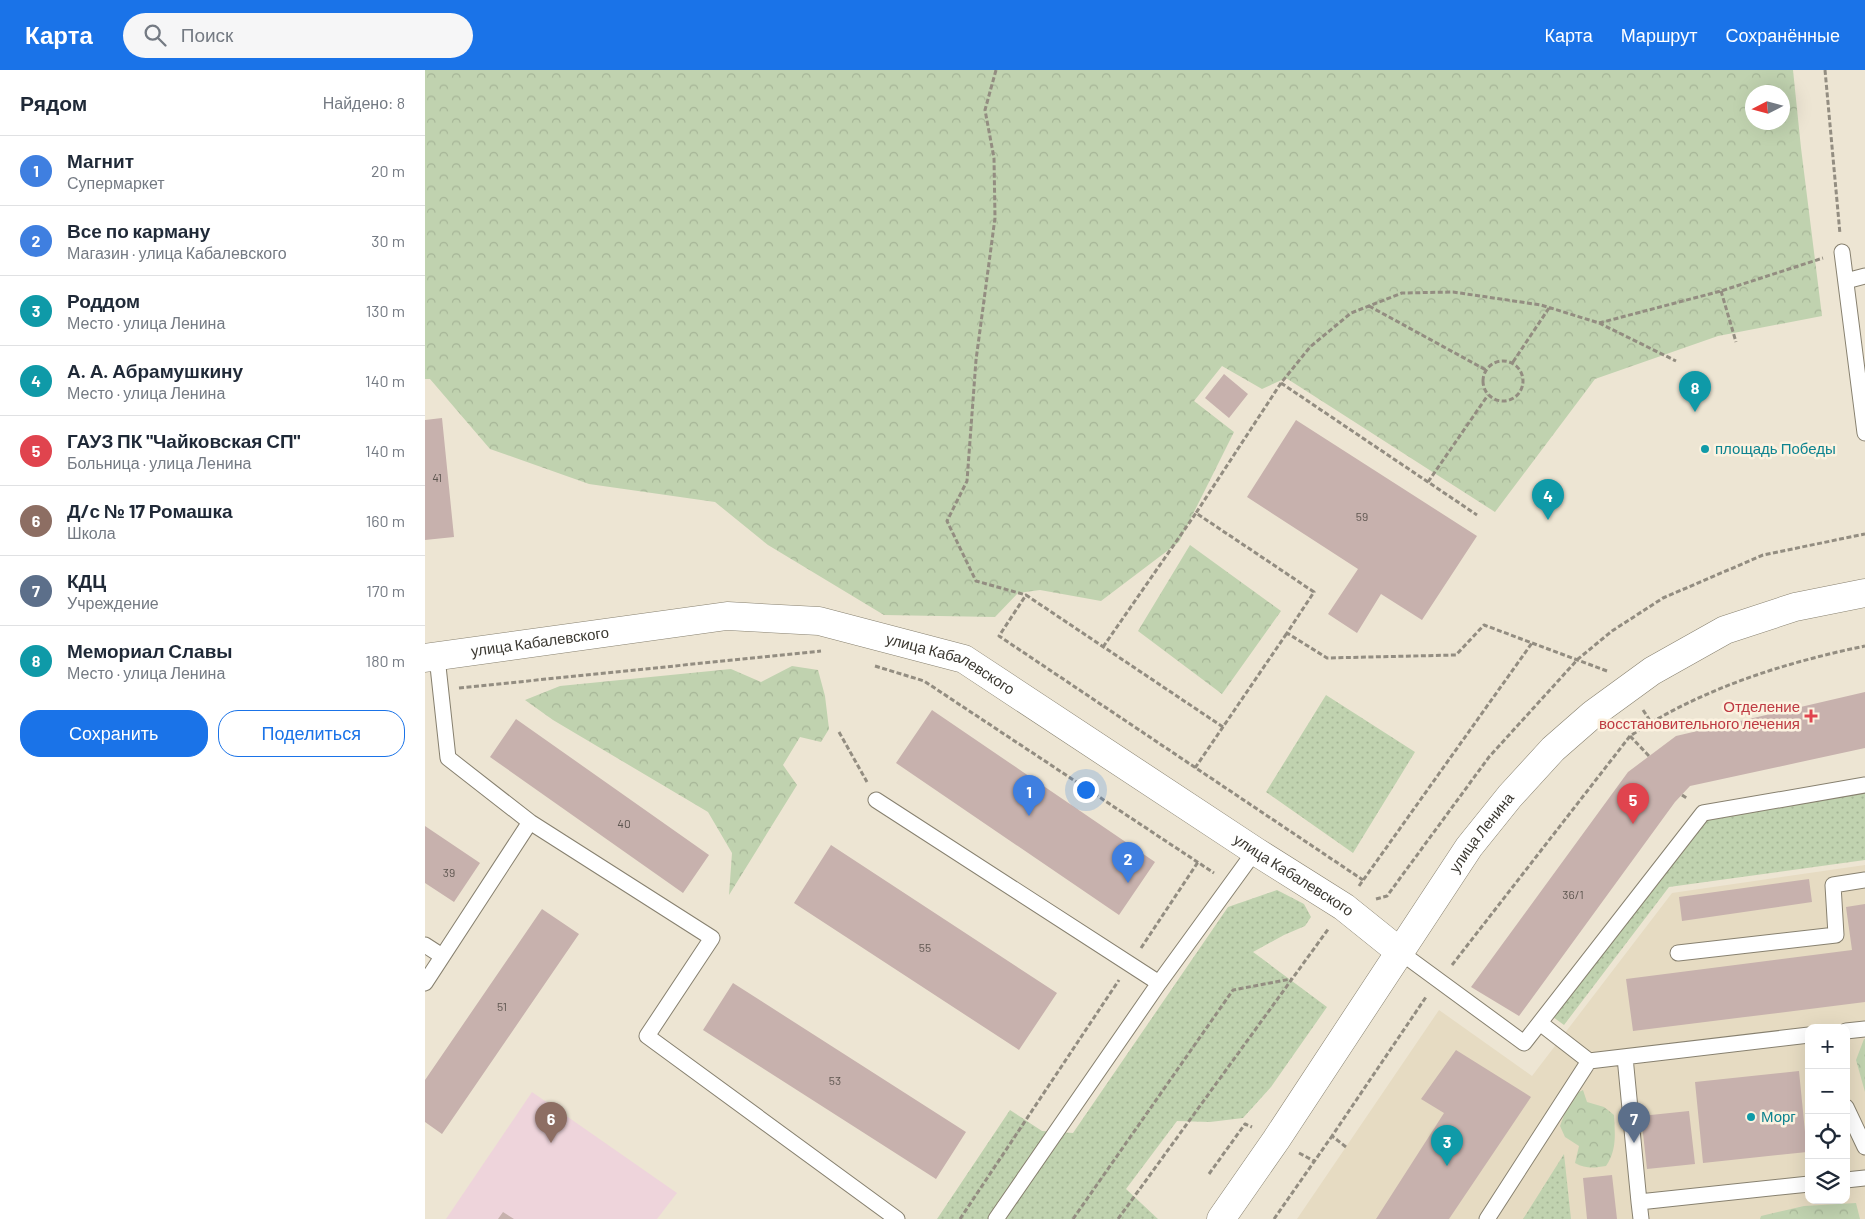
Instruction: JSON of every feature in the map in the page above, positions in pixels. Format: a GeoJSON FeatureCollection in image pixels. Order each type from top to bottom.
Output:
{"type":"FeatureCollection","features":[{"type":"Feature","properties":{"kind":"street","name":"улица Ленина"},"geometry":{"type":"LineString","coordinates":[[1221,1219],[1469,847],[1510,796],[1553,749],[1593,714],[1652,671],[1725,630],[1795,607],[1865,594]]}},
{"type":"Feature","properties":{"kind":"street","name":"улица Кабалевского"},"geometry":{"type":"LineString","coordinates":[[431,658],[727,616],[819,621],[963,659],[1255,851],[1344,907],[1400,952]]}},
{"type":"Feature","properties":{"kind":"lane"},"geometry":{"type":"LineString","coordinates":[[1842,252],[1865,433]]}},
{"type":"Feature","properties":{"kind":"lane"},"geometry":{"type":"LineString","coordinates":[[1846,281],[1865,276]]}},
{"type":"Feature","properties":{"kind":"lane"},"geometry":{"type":"LineString","coordinates":[[431,658],[440,690],[447,758],[530,822],[712,938],[647,1036],[897,1219]]}},
{"type":"Feature","properties":{"kind":"lane"},"geometry":{"type":"LineString","coordinates":[[1400,952],[1524,1043],[1703,813],[1865,785]]}},
{"type":"Feature","properties":{"kind":"lane"},"geometry":{"type":"LineString","coordinates":[[876,800],[1159,983]]}},
{"type":"Feature","properties":{"kind":"lane"},"geometry":{"type":"LineString","coordinates":[[425,982],[530,822]]}},
{"type":"Feature","properties":{"kind":"lane"},"geometry":{"type":"LineString","coordinates":[[996,1219],[1159,983],[1255,851]]}},
{"type":"Feature","properties":{"kind":"lane"},"geometry":{"type":"LineString","coordinates":[[1679,953],[1836,935],[1833,884],[1865,880]]}},
{"type":"Feature","properties":{"kind":"lane"},"geometry":{"type":"LineString","coordinates":[[425,945],[442,956]]}},
{"type":"Feature","properties":{"kind":"lane"},"geometry":{"type":"LineString","coordinates":[[1540,1023],[1589,1061],[1805,1034]]}},
{"type":"Feature","properties":{"kind":"lane"},"geometry":{"type":"LineString","coordinates":[[1850,1030],[1865,1028]]}},
{"type":"Feature","properties":{"kind":"lane"},"geometry":{"type":"LineString","coordinates":[[1625,1057],[1641,1219]]}},
{"type":"Feature","properties":{"kind":"lane"},"geometry":{"type":"LineString","coordinates":[[1487,1219],[1589,1061]]}},
{"type":"Feature","properties":{"kind":"lane"},"geometry":{"type":"LineString","coordinates":[[1849,1114],[1865,1147]]}},
{"type":"Feature","properties":{"kind":"lane"},"geometry":{"type":"LineString","coordinates":[[1850,1180],[1865,1178]]}},
{"type":"Feature","properties":{"kind":"lane"},"geometry":{"type":"LineString","coordinates":[[1639,1202],[1805,1184]]}},
{"type":"Feature","properties":{"kind":"path"},"geometry":{"type":"LineString","coordinates":[[996,70],[985,110],[995,158],[995,218],[976,360],[967,482],[947,521],[976,580],[1026,595],[1223,727]]}},
{"type":"Feature","properties":{"kind":"path"},"geometry":{"type":"LineString","coordinates":[[1599,323],[1721,291],[1842,252],[1825,70]]}},
{"type":"Feature","properties":{"kind":"path"},"geometry":{"type":"LineString","coordinates":[[1721,291],[1736,342]]}},
{"type":"Feature","properties":{"kind":"path"},"geometry":{"type":"LineString","coordinates":[[1103,646],[1196,513],[1281,383],[1311,348],[1351,313],[1402,293],[1453,292],[1549,308],[1599,323],[1676,361]]}},
{"type":"Feature","properties":{"kind":"path"},"geometry":{"type":"LineString","coordinates":[[1369,306],[1486,370]]}},
{"type":"Feature","properties":{"kind":"path"},"geometry":{"type":"LineString","coordinates":[[1513,362],[1549,308]]}},
{"type":"Feature","properties":{"kind":"path"},"geometry":{"type":"LineString","coordinates":[[1504,360],[1513,362],[1520,370],[1523,378],[1520,392],[1510,400],[1499,401],[1489,395],[1483,385],[1483,373],[1486,370],[1491,364],[1504,360]]}},
{"type":"Feature","properties":{"kind":"path"},"geometry":{"type":"LineString","coordinates":[[1281,383],[1477,515]]}},
{"type":"Feature","properties":{"kind":"path"},"geometry":{"type":"LineString","coordinates":[[1428,482],[1489,395]]}},
{"type":"Feature","properties":{"kind":"path"},"geometry":{"type":"LineString","coordinates":[[1195,768],[1314,592],[1196,513]]}},
{"type":"Feature","properties":{"kind":"path"},"geometry":{"type":"LineString","coordinates":[[1344,907],[1387,896],[1489,757],[1577,659],[1612,632],[1663,598],[1763,555],[1865,534]]}},
{"type":"Feature","properties":{"kind":"path"},"geometry":{"type":"LineString","coordinates":[[1026,595],[999,636],[1363,880]]}},
{"type":"Feature","properties":{"kind":"path"},"geometry":{"type":"LineString","coordinates":[[1287,634],[1327,658],[1456,655],[1484,625],[1613,672],[1651,722]]}},
{"type":"Feature","properties":{"kind":"path"},"geometry":{"type":"LineString","coordinates":[[1119,1219],[1532,643]]}},
{"type":"Feature","properties":{"kind":"path"},"geometry":{"type":"LineString","coordinates":[[1274,1219],[1423,1000],[1440,981],[1630,736],[1651,722],[1716,689],[1819,656],[1865,646]]}},
{"type":"Feature","properties":{"kind":"path"},"geometry":{"type":"LineString","coordinates":[[440,690],[825,651]]}},
{"type":"Feature","properties":{"kind":"path"},"geometry":{"type":"LineString","coordinates":[[870,664],[924,681],[1231,885]]}},
{"type":"Feature","properties":{"kind":"path"},"geometry":{"type":"LineString","coordinates":[[839,732],[876,800]]}},
{"type":"Feature","properties":{"kind":"path"},"geometry":{"type":"LineString","coordinates":[[1630,736],[1649,756]]}},
{"type":"Feature","properties":{"kind":"path"},"geometry":{"type":"LineString","coordinates":[[960,1219],[1199,862]]}},
{"type":"Feature","properties":{"kind":"path"},"geometry":{"type":"LineString","coordinates":[[1073,1219],[1233,990],[1291,978]]}},
{"type":"Feature","properties":{"kind":"path"},"geometry":{"type":"LineString","coordinates":[[1331,1136],[1346,1147]]}},
{"type":"Feature","properties":{"kind":"shaded area"},"geometry":{"type":"Polygon","coordinates":[[[1865,865],[1865,1219],[1297,1219],[1439,1010],[1532,1076],[1672,893],[1865,865]]]}},
{"type":"Feature","properties":{"kind":"shaded area"},"geometry":{"type":"Polygon","coordinates":[[[532,1092],[677,1193],[657,1219],[446,1219],[532,1092]]]}},
{"type":"Feature","properties":{"kind":"green space"},"geometry":{"type":"Polygon","coordinates":[[[425,70],[1793,70],[1822,316],[1718,336],[1595,379],[1495,512],[1286,378],[1262,389],[1222,366],[1194,401],[1234,432],[1179,542],[1101,601],[1040,590],[1018,593],[995,617],[884,615],[768,545],[715,502],[589,484],[490,449],[430,379],[425,379],[425,70]]]}},
{"type":"Feature","properties":{"kind":"green space"},"geometry":{"type":"Polygon","coordinates":[[[1190,545],[1281,611],[1222,694],[1138,631],[1190,545]]]}},
{"type":"Feature","properties":{"kind":"green space"},"geometry":{"type":"Polygon","coordinates":[[[792,666],[818,670],[825,696],[829,729],[821,742],[800,737],[783,765],[797,785],[729,895],[732,853],[708,812],[553,720],[525,700],[560,686],[731,669],[761,682],[792,666]]]}},
{"type":"Feature","properties":{"kind":"green space"},"geometry":{"type":"Polygon","coordinates":[[[1326,695],[1415,752],[1353,853],[1266,792],[1326,695]]]}},
{"type":"Feature","properties":{"kind":"green space"},"geometry":{"type":"Polygon","coordinates":[[[1865,792],[1865,860],[1669,887],[1564,1025],[1553,1017],[1709,818],[1865,792]]]}},
{"type":"Feature","properties":{"kind":"green space"},"geometry":{"type":"Polygon","coordinates":[[[1277,890],[1304,904],[1311,917],[1305,926],[1253,952],[1327,1007],[1271,1087],[1243,1118],[1210,1122],[1177,1121],[1126,1189],[1158,1219],[937,1219],[1010,1110],[1042,1131],[1073,1133],[1228,907],[1277,890]]]}},
{"type":"Feature","properties":{"kind":"green space"},"geometry":{"type":"Polygon","coordinates":[[[1865,1039],[1865,1092],[1856,1060],[1865,1039]]]}},
{"type":"Feature","properties":{"kind":"green space"},"geometry":{"type":"Polygon","coordinates":[[[1583,1090],[1587,1102],[1604,1107],[1614,1115],[1614,1148],[1606,1166],[1590,1168],[1575,1163],[1579,1146],[1565,1137],[1560,1126],[1571,1096],[1583,1090]]]}},
{"type":"Feature","properties":{"kind":"green space"},"geometry":{"type":"Polygon","coordinates":[[[1564,1154],[1571,1219],[1523,1219],[1564,1154]]]}},
{"type":"Feature","properties":{"kind":"green space"},"geometry":{"type":"Polygon","coordinates":[[[1856,1203],[1860,1219],[1760,1219],[1761,1216],[1804,1206],[1856,1203]]]}},
{"type":"Feature","properties":{"kind":"building"},"geometry":{"type":"Polygon","coordinates":[[[1224,374],[1248,394],[1229,418],[1205,398],[1224,374]]]}},
{"type":"Feature","properties":{"kind":"building"},"geometry":{"type":"Polygon","coordinates":[[[442,418],[454,537],[425,540],[425,420],[442,418]]]}},
{"type":"Feature","properties":{"kind":"building"},"geometry":{"type":"Polygon","coordinates":[[[1296,420],[1477,536],[1422,620],[1381,594],[1357,633],[1328,614],[1358,569],[1247,497],[1296,420]]]}},
{"type":"Feature","properties":{"kind":"building"},"geometry":{"type":"Polygon","coordinates":[[[1865,692],[1865,748],[1690,786],[1675,802],[1519,1016],[1471,987],[1628,772],[1676,736],[1865,692]]]}},
{"type":"Feature","properties":{"kind":"building"},"geometry":{"type":"Polygon","coordinates":[[[932,710],[1155,862],[1119,915],[896,763],[932,710]]]}},
{"type":"Feature","properties":{"kind":"building"},"geometry":{"type":"Polygon","coordinates":[[[516,719],[709,855],[683,893],[490,757],[516,719]]]}},
{"type":"Feature","properties":{"kind":"building"},"geometry":{"type":"Polygon","coordinates":[[[425,826],[480,863],[454,902],[425,883],[425,826]]]}},
{"type":"Feature","properties":{"kind":"building"},"geometry":{"type":"Polygon","coordinates":[[[831,845],[1057,993],[1019,1050],[794,903],[831,845]]]}},
{"type":"Feature","properties":{"kind":"building"},"geometry":{"type":"Polygon","coordinates":[[[1809,879],[1812,902],[1682,921],[1679,897],[1809,879]]]}},
{"type":"Feature","properties":{"kind":"building"},"geometry":{"type":"Polygon","coordinates":[[[1865,904],[1865,1002],[1633,1031],[1626,979],[1852,950],[1846,907],[1865,904]]]}},
{"type":"Feature","properties":{"kind":"building"},"geometry":{"type":"Polygon","coordinates":[[[542,909],[579,934],[442,1134],[425,1122],[425,1080],[542,909]]]}},
{"type":"Feature","properties":{"kind":"building"},"geometry":{"type":"Polygon","coordinates":[[[733,983],[966,1132],[936,1179],[703,1030],[733,983]]]}},
{"type":"Feature","properties":{"kind":"building"},"geometry":{"type":"Polygon","coordinates":[[[1456,1050],[1531,1097],[1449,1219],[1376,1219],[1444,1113],[1421,1099],[1456,1050]]]}},
{"type":"Feature","properties":{"kind":"building","name":"Морг"},"geometry":{"type":"Polygon","coordinates":[[[1799,1071],[1805,1132],[1805,1152],[1703,1163],[1695,1082],[1799,1071]]]}},
{"type":"Feature","properties":{"kind":"building"},"geometry":{"type":"Polygon","coordinates":[[[1689,1111],[1695,1164],[1647,1169],[1641,1116],[1689,1111]]]}},
{"type":"Feature","properties":{"kind":"building"},"geometry":{"type":"Polygon","coordinates":[[[1612,1175],[1617,1219],[1587,1219],[1583,1178],[1612,1175]]]}},
{"type":"Feature","properties":{"kind":"building"},"geometry":{"type":"Polygon","coordinates":[[[503,1212],[514,1219],[498,1219],[503,1212]]]}},
{"type":"Feature","properties":{"kind":"place","name":"Мемориал Славы"},"geometry":{"type":"Point","coordinates":[1695,412]}},
{"type":"Feature","properties":{"kind":"place","name":"площадь Победы"},"geometry":{"type":"Point","coordinates":[1705,449]}},
{"type":"Feature","properties":{"kind":"place","name":"А. А. Абрамушкину"},"geometry":{"type":"Point","coordinates":[1548,520]}},
{"type":"Feature","properties":{"kind":"place","name":"Отделение восстановительного лечения"},"geometry":{"type":"Point","coordinates":[1811,716]}},
{"type":"Feature","properties":{"kind":"place","name":"Магнит"},"geometry":{"type":"Point","coordinates":[1029,816]}},
{"type":"Feature","properties":{"kind":"place","name":"ГАУЗ ПК \"Чайковская СП\""},"geometry":{"type":"Point","coordinates":[1633,824]}},
{"type":"Feature","properties":{"kind":"place","name":"Все по карману"},"geometry":{"type":"Point","coordinates":[1128,883]}},
{"type":"Feature","properties":{"kind":"place","name":"Морг"},"geometry":{"type":"Point","coordinates":[1751,1117]}},
{"type":"Feature","properties":{"kind":"place","name":"Д/с № 17 Ромашка"},"geometry":{"type":"Point","coordinates":[551,1143]}},
{"type":"Feature","properties":{"kind":"place","name":"КДЦ"},"geometry":{"type":"Point","coordinates":[1634,1143]}},
{"type":"Feature","properties":{"kind":"place","name":"Роддом"},"geometry":{"type":"Point","coordinates":[1447,1166]}}]}
